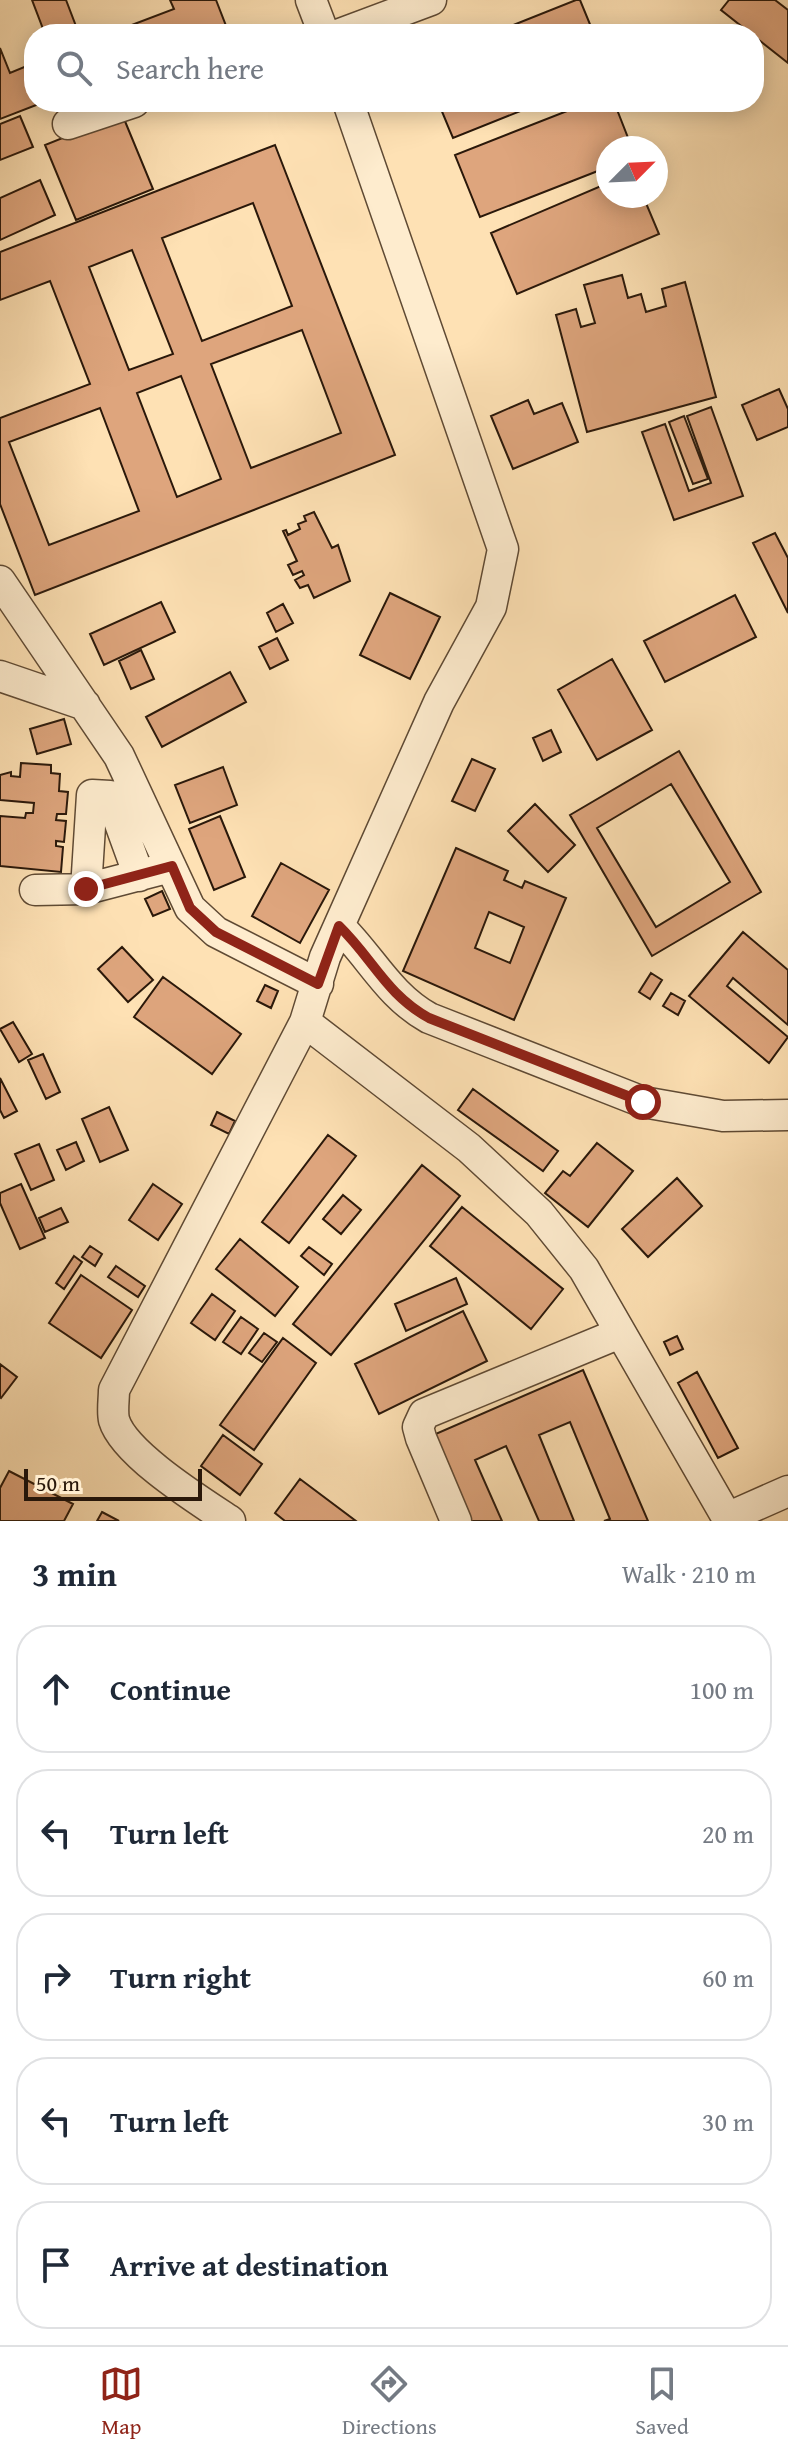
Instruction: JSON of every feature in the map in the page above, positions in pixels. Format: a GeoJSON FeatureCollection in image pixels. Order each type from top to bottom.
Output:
{"type":"FeatureCollection","features":[{"type":"Feature","properties":{"kind":"street"},"geometry":{"type":"LineString","coordinates":[[311,0],[320,24]]}},
{"type":"Feature","properties":{"kind":"street"},"geometry":{"type":"LineString","coordinates":[[367,24],[431,0]]}},
{"type":"Feature","properties":{"kind":"street"},"geometry":{"type":"LineString","coordinates":[[68,124],[104,112]]}},
{"type":"Feature","properties":{"kind":"street"},"geometry":{"type":"LineString","coordinates":[[230,1521],[174,1484],[122,1436],[113,1418],[114,1390],[305,1022],[339,926],[439,702],[491,607],[503,549],[351,112]]}},
{"type":"Feature","properties":{"kind":"street"},"geometry":{"type":"LineString","coordinates":[[0,581],[119,756],[190,908],[216,932],[318,984]]}},
{"type":"Feature","properties":{"kind":"street"},"geometry":{"type":"LineString","coordinates":[[0,676],[85,705]]}},
{"type":"Feature","properties":{"kind":"street"},"geometry":{"type":"LineString","coordinates":[[86,889],[92,795],[110,796],[139,876]]}},
{"type":"Feature","properties":{"kind":"street"},"geometry":{"type":"LineString","coordinates":[[35,890],[86,889],[172,866]]}},
{"type":"Feature","properties":{"kind":"street"},"geometry":{"type":"LineString","coordinates":[[339,926],[355,942],[388,989],[406,1006],[429,1018],[643,1102],[723,1116],[788,1115]]}},
{"type":"Feature","properties":{"kind":"street"},"geometry":{"type":"LineString","coordinates":[[305,1022],[469,1148],[539,1213],[584,1269],[728,1519],[788,1491]]}},
{"type":"Feature","properties":{"kind":"street"},"geometry":{"type":"LineString","coordinates":[[456,1521],[421,1438],[418,1427],[424,1414],[620,1333]]}},
{"type":"Feature","properties":{"kind":"building"},"geometry":{"type":"Polygon","coordinates":[[[32,0],[66,0],[75,24],[41,24],[32,0]]]}},
{"type":"Feature","properties":{"kind":"building"},"geometry":{"type":"Polygon","coordinates":[[[170,0],[216,0],[225,24],[134,24],[174,9],[170,0]]]}},
{"type":"Feature","properties":{"kind":"building"},"geometry":{"type":"Polygon","coordinates":[[[580,0],[590,24],[516,24],[580,0]]]}},
{"type":"Feature","properties":{"kind":"building"},"geometry":{"type":"Polygon","coordinates":[[[729,0],[775,0],[788,10],[788,63],[764,44],[764,24],[739,24],[721,10],[729,0]]]}},
{"type":"Feature","properties":{"kind":"building"},"geometry":{"type":"Polygon","coordinates":[[[0,48],[10,73],[24,67],[24,110],[0,119],[0,48]]]}},
{"type":"Feature","properties":{"kind":"building"},"geometry":{"type":"Polygon","coordinates":[[[442,112],[518,112],[453,138],[442,112]]]}},
{"type":"Feature","properties":{"kind":"building"},"geometry":{"type":"Polygon","coordinates":[[[565,112],[618,112],[627,136],[596,136],[596,172],[480,217],[455,155],[565,112]]]}},
{"type":"Feature","properties":{"kind":"building"},"geometry":{"type":"Polygon","coordinates":[[[122,114],[153,189],[76,220],[45,145],[122,114]]]}},
{"type":"Feature","properties":{"kind":"building"},"geometry":{"type":"Polygon","coordinates":[[[20,116],[33,147],[0,160],[0,124],[20,116]]]}},
{"type":"Feature","properties":{"kind":"building"},"geometry":{"type":"Polygon","coordinates":[[[275,145],[395,455],[35,595],[0,504],[0,418],[90,384],[50,281],[0,300],[0,252],[275,145]],[[253,203],[162,238],[202,341],[292,306],[253,203]],[[132,250],[89,267],[129,370],[173,354],[132,250]],[[302,330],[211,364],[251,468],[341,433],[302,330]],[[181,376],[137,393],[177,497],[221,479],[181,376]],[[100,408],[9,442],[49,545],[139,511],[100,408]]]}},
{"type":"Feature","properties":{"kind":"building"},"geometry":{"type":"Polygon","coordinates":[[[40,180],[55,215],[0,240],[0,198],[40,180]]]}},
{"type":"Feature","properties":{"kind":"building"},"geometry":{"type":"Polygon","coordinates":[[[596,188],[596,208],[648,208],[659,234],[517,294],[491,233],[596,188]]]}},
{"type":"Feature","properties":{"kind":"building"},"geometry":{"type":"Polygon","coordinates":[[[622,275],[628,298],[641,294],[646,312],[666,306],[662,289],[685,282],[716,397],[587,432],[556,315],[576,309],[581,327],[595,323],[584,285],[622,275]]]}},
{"type":"Feature","properties":{"kind":"building"},"geometry":{"type":"Polygon","coordinates":[[[779,389],[788,409],[788,427],[757,440],[742,405],[779,389]]]}},
{"type":"Feature","properties":{"kind":"building"},"geometry":{"type":"Polygon","coordinates":[[[528,400],[534,414],[562,403],[578,442],[513,469],[491,416],[528,400]]]}},
{"type":"Feature","properties":{"kind":"building"},"geometry":{"type":"Polygon","coordinates":[[[711,407],[743,496],[674,520],[642,432],[665,424],[689,491],[711,483],[687,416],[711,407]]]}},
{"type":"Feature","properties":{"kind":"building"},"geometry":{"type":"Polygon","coordinates":[[[684,416],[708,479],[693,484],[669,422],[684,416]]]}},
{"type":"Feature","properties":{"kind":"building"},"geometry":{"type":"Polygon","coordinates":[[[314,512],[332,548],[338,545],[350,581],[314,598],[308,585],[300,588],[295,580],[304,575],[302,571],[293,575],[288,565],[297,561],[283,531],[286,530],[288,535],[300,529],[298,524],[306,521],[304,516],[314,512]]]}},
{"type":"Feature","properties":{"kind":"building"},"geometry":{"type":"Polygon","coordinates":[[[775,533],[788,558],[788,613],[753,543],[775,533]]]}},
{"type":"Feature","properties":{"kind":"building"},"geometry":{"type":"Polygon","coordinates":[[[390,593],[440,617],[410,679],[360,655],[390,593]]]}},
{"type":"Feature","properties":{"kind":"building"},"geometry":{"type":"Polygon","coordinates":[[[735,595],[756,637],[665,682],[644,641],[735,595]]]}},
{"type":"Feature","properties":{"kind":"building"},"geometry":{"type":"Polygon","coordinates":[[[161,602],[175,632],[104,665],[90,634],[161,602]]]}},
{"type":"Feature","properties":{"kind":"building"},"geometry":{"type":"Polygon","coordinates":[[[283,604],[293,623],[276,632],[267,613],[283,604]]]}},
{"type":"Feature","properties":{"kind":"building"},"geometry":{"type":"Polygon","coordinates":[[[277,638],[288,660],[270,669],[259,647],[277,638]]]}},
{"type":"Feature","properties":{"kind":"building"},"geometry":{"type":"Polygon","coordinates":[[[141,650],[154,679],[131,689],[119,661],[141,650]]]}},
{"type":"Feature","properties":{"kind":"building"},"geometry":{"type":"Polygon","coordinates":[[[612,659],[652,730],[597,760],[558,690],[612,659]]]}},
{"type":"Feature","properties":{"kind":"building"},"geometry":{"type":"Polygon","coordinates":[[[230,672],[246,702],[162,747],[146,717],[230,672]]]}},
{"type":"Feature","properties":{"kind":"building"},"geometry":{"type":"Polygon","coordinates":[[[64,719],[71,744],[37,754],[30,729],[64,719]]]}},
{"type":"Feature","properties":{"kind":"building"},"geometry":{"type":"Polygon","coordinates":[[[551,730],[561,752],[543,761],[533,738],[551,730]]]}},
{"type":"Feature","properties":{"kind":"building"},"geometry":{"type":"Polygon","coordinates":[[[679,751],[761,892],[652,956],[570,815],[679,751]],[[671,784],[597,828],[656,927],[730,882],[671,784]]]}},
{"type":"Feature","properties":{"kind":"building"},"geometry":{"type":"Polygon","coordinates":[[[472,759],[495,769],[475,811],[452,801],[472,759]]]}},
{"type":"Feature","properties":{"kind":"building"},"geometry":{"type":"Polygon","coordinates":[[[21,763],[51,765],[51,773],[60,774],[59,791],[68,792],[66,814],[57,814],[56,820],[66,821],[64,842],[56,841],[56,846],[63,847],[61,872],[0,866],[0,816],[25,818],[26,813],[33,813],[34,803],[0,800],[0,775],[11,772],[11,776],[20,777],[21,763]]]}},
{"type":"Feature","properties":{"kind":"building"},"geometry":{"type":"Polygon","coordinates":[[[223,767],[237,805],[190,823],[175,785],[223,767]]]}},
{"type":"Feature","properties":{"kind":"building"},"geometry":{"type":"Polygon","coordinates":[[[535,804],[575,845],[548,872],[508,831],[535,804]]]}},
{"type":"Feature","properties":{"kind":"building"},"geometry":{"type":"Polygon","coordinates":[[[220,816],[245,877],[214,890],[189,829],[220,816]]]}},
{"type":"Feature","properties":{"kind":"building"},"geometry":{"type":"Polygon","coordinates":[[[456,848],[508,871],[504,880],[522,888],[525,881],[566,898],[514,1020],[403,971],[456,848]],[[489,912],[475,948],[510,963],[524,927],[489,912]]]}},
{"type":"Feature","properties":{"kind":"building"},"geometry":{"type":"Polygon","coordinates":[[[281,863],[329,890],[300,943],[252,916],[281,863]]]}},
{"type":"Feature","properties":{"kind":"building"},"geometry":{"type":"Polygon","coordinates":[[[162,891],[170,909],[153,916],[145,899],[162,891]]]}},
{"type":"Feature","properties":{"kind":"building"},"geometry":{"type":"Polygon","coordinates":[[[743,932],[788,970],[788,1025],[733,978],[727,986],[788,1037],[769,1063],[689,996],[743,932]]]}},
{"type":"Feature","properties":{"kind":"building"},"geometry":{"type":"Polygon","coordinates":[[[122,947],[153,980],[128,1002],[98,969],[122,947]]]}},
{"type":"Feature","properties":{"kind":"building"},"geometry":{"type":"Polygon","coordinates":[[[651,973],[662,980],[650,999],[639,992],[651,973]]]}},
{"type":"Feature","properties":{"kind":"building"},"geometry":{"type":"Polygon","coordinates":[[[163,977],[241,1034],[212,1074],[134,1017],[163,977]]]}},
{"type":"Feature","properties":{"kind":"building"},"geometry":{"type":"Polygon","coordinates":[[[265,985],[278,991],[271,1008],[257,1001],[265,985]]]}},
{"type":"Feature","properties":{"kind":"building"},"geometry":{"type":"Polygon","coordinates":[[[671,993],[685,1001],[678,1015],[663,1006],[671,993]]]}},
{"type":"Feature","properties":{"kind":"building"},"geometry":{"type":"Polygon","coordinates":[[[13,1022],[32,1054],[19,1062],[0,1029],[13,1022]]]}},
{"type":"Feature","properties":{"kind":"building"},"geometry":{"type":"Polygon","coordinates":[[[43,1054],[60,1092],[46,1099],[28,1060],[43,1054]]]}},
{"type":"Feature","properties":{"kind":"building"},"geometry":{"type":"Polygon","coordinates":[[[0,1078],[17,1111],[4,1118],[0,1110],[0,1078]]]}},
{"type":"Feature","properties":{"kind":"building"},"geometry":{"type":"Polygon","coordinates":[[[473,1089],[558,1151],[543,1171],[458,1110],[473,1089]]]}},
{"type":"Feature","properties":{"kind":"building"},"geometry":{"type":"Polygon","coordinates":[[[109,1107],[128,1150],[100,1162],[82,1119],[109,1107]]]}},
{"type":"Feature","properties":{"kind":"building"},"geometry":{"type":"Polygon","coordinates":[[[217,1112],[235,1121],[229,1134],[211,1125],[217,1112]]]}},
{"type":"Feature","properties":{"kind":"building"},"geometry":{"type":"Polygon","coordinates":[[[328,1135],[356,1156],[289,1243],[262,1222],[328,1135]]]}},
{"type":"Feature","properties":{"kind":"building"},"geometry":{"type":"Polygon","coordinates":[[[76,1142],[84,1161],[66,1170],[57,1150],[76,1142]]]}},
{"type":"Feature","properties":{"kind":"building"},"geometry":{"type":"Polygon","coordinates":[[[597,1143],[633,1171],[588,1227],[545,1193],[563,1171],[570,1176],[597,1143]]]}},
{"type":"Feature","properties":{"kind":"building"},"geometry":{"type":"Polygon","coordinates":[[[39,1144],[54,1180],[31,1190],[15,1154],[39,1144]]]}},
{"type":"Feature","properties":{"kind":"building"},"geometry":{"type":"Polygon","coordinates":[[[422,1165],[460,1196],[331,1355],[293,1324],[422,1165]]]}},
{"type":"Feature","properties":{"kind":"building"},"geometry":{"type":"Polygon","coordinates":[[[677,1178],[702,1206],[648,1257],[622,1229],[677,1178]]]}},
{"type":"Feature","properties":{"kind":"building"},"geometry":{"type":"Polygon","coordinates":[[[21,1184],[45,1238],[20,1249],[0,1203],[0,1193],[21,1184]]]}},
{"type":"Feature","properties":{"kind":"building"},"geometry":{"type":"Polygon","coordinates":[[[153,1184],[182,1204],[158,1240],[129,1220],[153,1184]]]}},
{"type":"Feature","properties":{"kind":"building"},"geometry":{"type":"Polygon","coordinates":[[[343,1195],[361,1210],[341,1234],[323,1219],[343,1195]]]}},
{"type":"Feature","properties":{"kind":"building"},"geometry":{"type":"Polygon","coordinates":[[[462,1207],[563,1289],[531,1329],[430,1246],[462,1207]]]}},
{"type":"Feature","properties":{"kind":"building"},"geometry":{"type":"Polygon","coordinates":[[[61,1208],[68,1222],[45,1232],[39,1218],[61,1208]]]}},
{"type":"Feature","properties":{"kind":"building"},"geometry":{"type":"Polygon","coordinates":[[[240,1239],[298,1287],[275,1316],[216,1269],[240,1239]]]}},
{"type":"Feature","properties":{"kind":"building"},"geometry":{"type":"Polygon","coordinates":[[[90,1246],[102,1254],[95,1266],[82,1257],[90,1246]]]}},
{"type":"Feature","properties":{"kind":"building"},"geometry":{"type":"Polygon","coordinates":[[[309,1247],[332,1264],[324,1275],[301,1256],[309,1247]]]}},
{"type":"Feature","properties":{"kind":"building"},"geometry":{"type":"Polygon","coordinates":[[[74,1256],[82,1262],[64,1289],[56,1283],[74,1256]]]}},
{"type":"Feature","properties":{"kind":"building"},"geometry":{"type":"Polygon","coordinates":[[[116,1266],[145,1286],[138,1297],[108,1277],[116,1266]]]}},
{"type":"Feature","properties":{"kind":"building"},"geometry":{"type":"Polygon","coordinates":[[[81,1275],[132,1310],[101,1358],[49,1323],[81,1275]]]}},
{"type":"Feature","properties":{"kind":"building"},"geometry":{"type":"Polygon","coordinates":[[[456,1278],[467,1304],[406,1331],[395,1304],[456,1278]]]}},
{"type":"Feature","properties":{"kind":"building"},"geometry":{"type":"Polygon","coordinates":[[[212,1294],[235,1311],[215,1340],[191,1323],[212,1294]]]}},
{"type":"Feature","properties":{"kind":"building"},"geometry":{"type":"Polygon","coordinates":[[[463,1311],[487,1361],[379,1414],[355,1364],[463,1311]]]}},
{"type":"Feature","properties":{"kind":"building"},"geometry":{"type":"Polygon","coordinates":[[[241,1317],[258,1329],[241,1354],[223,1342],[241,1317]]]}},
{"type":"Feature","properties":{"kind":"building"},"geometry":{"type":"Polygon","coordinates":[[[264,1333],[277,1342],[262,1362],[249,1353],[264,1333]]]}},
{"type":"Feature","properties":{"kind":"building"},"geometry":{"type":"Polygon","coordinates":[[[677,1336],[683,1349],[670,1355],[664,1342],[677,1336]]]}},
{"type":"Feature","properties":{"kind":"building"},"geometry":{"type":"Polygon","coordinates":[[[283,1338],[316,1363],[254,1450],[220,1425],[283,1338]]]}},
{"type":"Feature","properties":{"kind":"building"},"geometry":{"type":"Polygon","coordinates":[[[0,1364],[17,1377],[1,1398],[0,1397],[0,1364]]]}},
{"type":"Feature","properties":{"kind":"building"},"geometry":{"type":"Polygon","coordinates":[[[583,1370],[648,1521],[604,1521],[610,1519],[570,1422],[539,1435],[574,1521],[539,1521],[506,1446],[475,1460],[502,1521],[468,1521],[431,1436],[583,1370]]]}},
{"type":"Feature","properties":{"kind":"building"},"geometry":{"type":"Polygon","coordinates":[[[697,1372],[738,1448],[718,1458],[678,1383],[697,1372]]]}},
{"type":"Feature","properties":{"kind":"building"},"geometry":{"type":"Polygon","coordinates":[[[223,1435],[262,1464],[240,1495],[201,1466],[223,1435]]]}},
{"type":"Feature","properties":{"kind":"building"},"geometry":{"type":"Polygon","coordinates":[[[9,1471],[73,1504],[64,1521],[0,1521],[0,1488],[9,1471]]]}},
{"type":"Feature","properties":{"kind":"building"},"geometry":{"type":"Polygon","coordinates":[[[300,1479],[356,1521],[285,1521],[275,1513],[300,1479]]]}},
{"type":"Feature","properties":{"kind":"building"},"geometry":{"type":"Polygon","coordinates":[[[102,1512],[119,1521],[97,1521],[102,1512]]]}},
{"type":"Feature","properties":{"kind":"route"},"geometry":{"type":"LineString","coordinates":[[86,889],[172,866],[190,908],[216,932],[318,984],[325,957],[339,926],[355,942],[388,989],[406,1006],[429,1018],[643,1102]]}}]}
